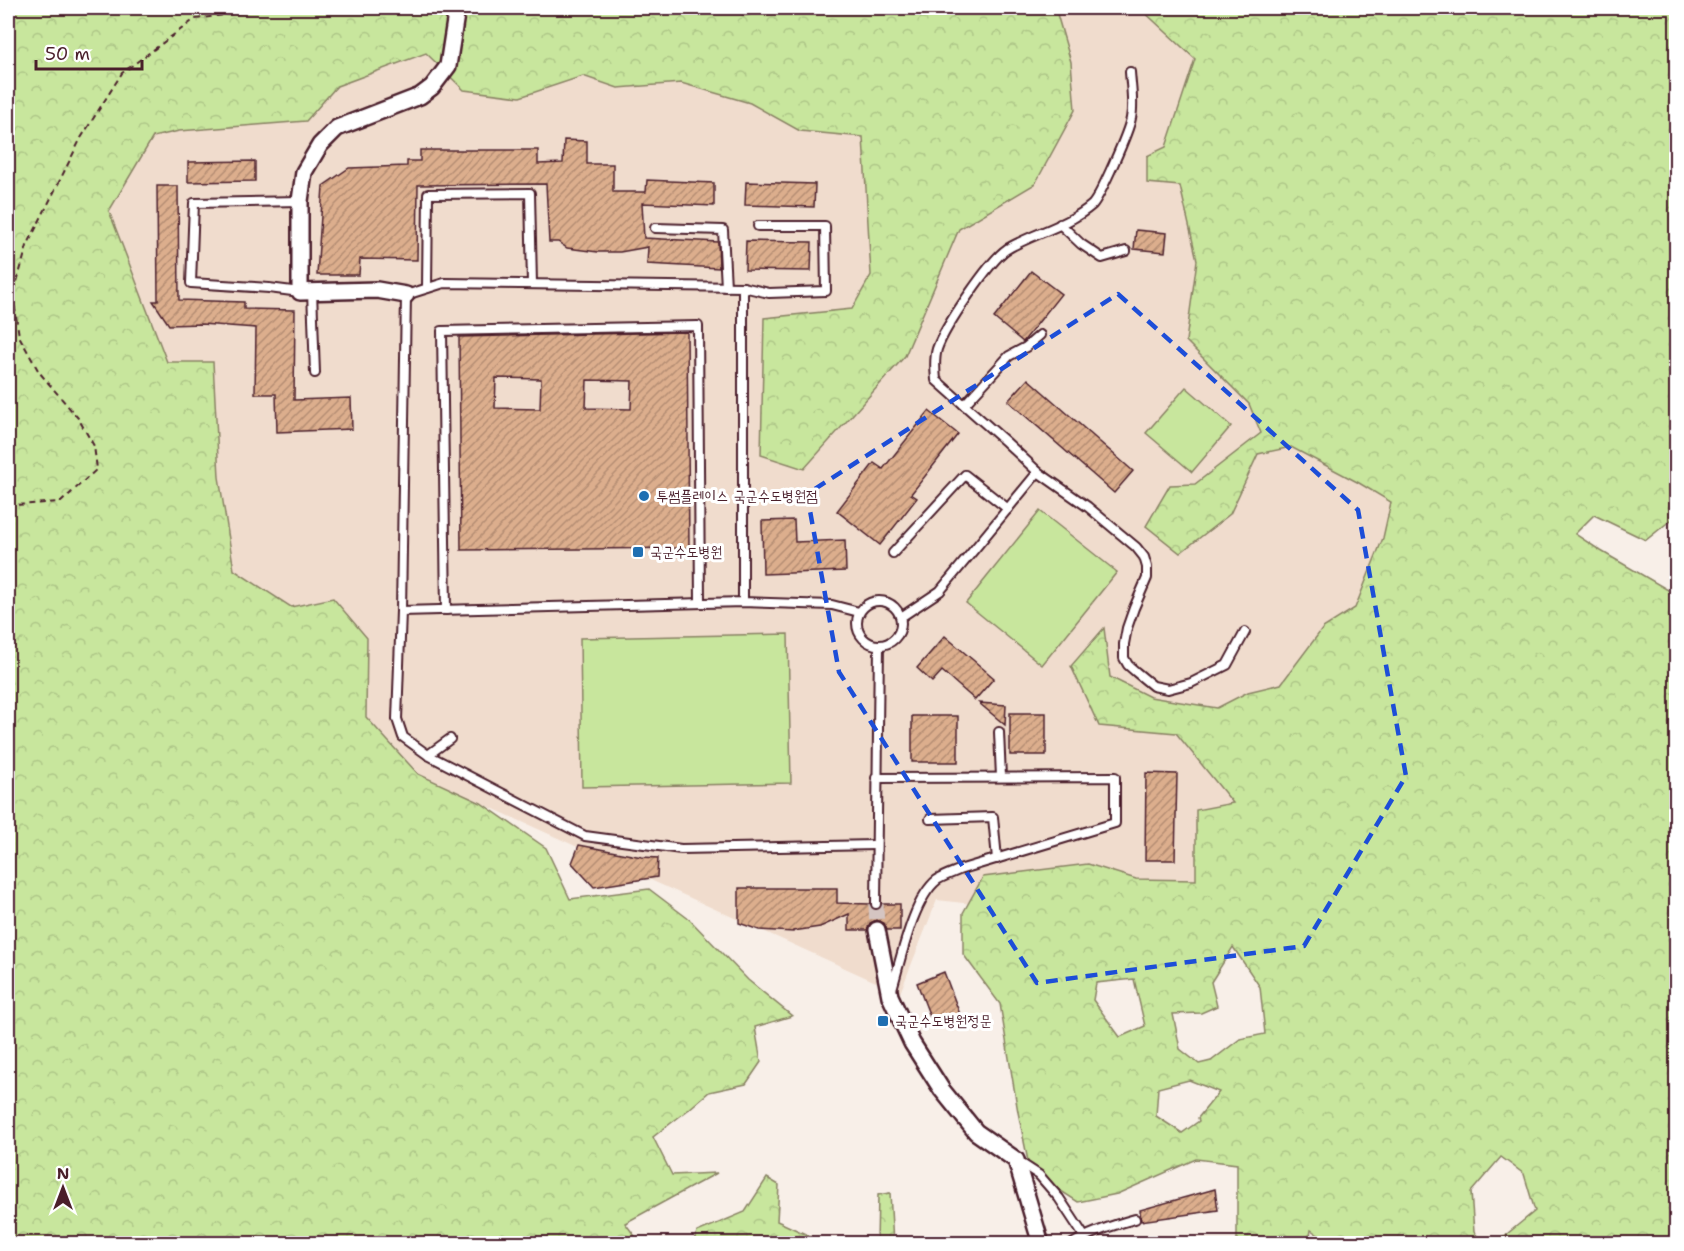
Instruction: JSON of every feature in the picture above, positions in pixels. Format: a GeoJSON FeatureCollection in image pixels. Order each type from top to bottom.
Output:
{"type":"FeatureCollection","features":[{"type":"Feature","properties":{"kind":"street"},"geometry":{"type":"LineString","coordinates":[[406,295],[377,290],[306,292],[300,201],[304,172],[320,145],[336,128],[420,96],[432,87],[448,66],[457,8]]}},
{"type":"Feature","properties":{"kind":"street"},"geometry":{"type":"LineString","coordinates":[[877,930],[890,996],[912,1043],[942,1090],[976,1132],[1016,1160],[1041,1244]]}},
{"type":"Feature","properties":{"kind":"lane"},"geometry":{"type":"LineString","coordinates":[[1130,72],[1132,116],[1126,135],[1094,203],[1060,224],[1005,250],[995,259],[944,333],[936,350],[934,368],[936,381],[1038,472],[1088,507],[1136,547],[1144,557],[1147,578],[1134,608],[1124,644],[1124,658],[1128,665],[1153,686],[1168,689],[1191,683],[1227,665],[1245,632]]}},
{"type":"Feature","properties":{"kind":"lane"},"geometry":{"type":"LineString","coordinates":[[427,288],[428,194],[530,193],[532,284]]}},
{"type":"Feature","properties":{"kind":"lane"},"geometry":{"type":"LineString","coordinates":[[300,201],[194,203],[191,283],[306,292],[315,373]]}},
{"type":"Feature","properties":{"kind":"lane"},"geometry":{"type":"LineString","coordinates":[[1060,224],[1081,244],[1102,258],[1126,251]]}},
{"type":"Feature","properties":{"kind":"lane"},"geometry":{"type":"LineString","coordinates":[[758,226],[825,226],[826,291],[769,293],[742,287],[444,283],[406,295],[397,719],[403,737],[428,755],[585,836],[681,849],[875,845]]}},
{"type":"Feature","properties":{"kind":"lane"},"geometry":{"type":"LineString","coordinates":[[655,228],[723,230],[726,287]]}},
{"type":"Feature","properties":{"kind":"lane"},"geometry":{"type":"LineString","coordinates":[[742,287],[743,602]]}},
{"type":"Feature","properties":{"kind":"lane"},"geometry":{"type":"LineString","coordinates":[[446,609],[442,331],[698,326],[700,603]]}},
{"type":"Feature","properties":{"kind":"lane"},"geometry":{"type":"LineString","coordinates":[[964,405],[1009,357],[1040,335]]}},
{"type":"Feature","properties":{"kind":"lane"},"geometry":{"type":"LineString","coordinates":[[901,617],[939,591],[1038,472]]}},
{"type":"Feature","properties":{"kind":"lane"},"geometry":{"type":"LineString","coordinates":[[893,554],[965,475],[1008,508]]}},
{"type":"Feature","properties":{"kind":"lane"},"geometry":{"type":"LineString","coordinates":[[884,600],[898,610],[901,617],[898,635],[891,642],[879,645],[871,644],[860,635],[857,628],[856,620],[859,612],[870,602],[884,600]]}},
{"type":"Feature","properties":{"kind":"lane"},"geometry":{"type":"LineString","coordinates":[[401,611],[743,602],[832,605],[859,612]]}},
{"type":"Feature","properties":{"kind":"lane"},"geometry":{"type":"LineString","coordinates":[[876,904],[879,645]]}},
{"type":"Feature","properties":{"kind":"lane"},"geometry":{"type":"LineString","coordinates":[[999,732],[1002,777]]}},
{"type":"Feature","properties":{"kind":"lane"},"geometry":{"type":"LineString","coordinates":[[428,755],[450,738]]}},
{"type":"Feature","properties":{"kind":"lane"},"geometry":{"type":"LineString","coordinates":[[876,778],[1115,777],[1115,823],[959,870],[938,879],[926,891],[912,925],[890,996]]}},
{"type":"Feature","properties":{"kind":"lane"},"geometry":{"type":"LineString","coordinates":[[930,819],[993,817],[997,859]]}},
{"type":"Feature","properties":{"kind":"lane"},"geometry":{"type":"LineString","coordinates":[[1016,1160],[1039,1175],[1059,1198],[1084,1236]]}},
{"type":"Feature","properties":{"kind":"lane"},"geometry":{"type":"LineString","coordinates":[[1072,1244],[1084,1236],[1135,1219]]}},
{"type":"Feature","properties":{"kind":"path"},"geometry":{"type":"LineString","coordinates":[[8,502],[15,505],[62,502],[97,469],[94,446],[78,418],[39,372],[19,336],[13,296],[27,246],[81,138],[122,73],[154,48],[195,19],[260,8]]}},
{"type":"Feature","properties":{"kind":"highlighted area"},"geometry":{"type":"Polygon","coordinates":[[[1118,294],[1358,510],[1406,776],[1304,946],[1037,983],[839,672],[807,494],[1118,294]]]}},
{"type":"Feature","properties":{"kind":"shaded area"},"geometry":{"type":"Polygon","coordinates":[[[345,8],[1471,8],[1528,834],[1025,910],[937,900],[900,993],[463,795],[427,783],[238,629],[81,179],[345,8]]]}},
{"type":"Feature","properties":{"kind":"green space"},"geometry":{"type":"Polygon","coordinates":[[[8,8],[731,8],[744,16],[778,8],[1089,8],[1057,14],[1071,62],[1075,110],[1035,184],[959,229],[905,356],[804,469],[761,455],[764,318],[852,309],[871,275],[863,137],[800,131],[750,103],[681,83],[618,88],[583,76],[520,97],[464,90],[426,53],[337,86],[306,121],[179,131],[153,137],[109,211],[167,362],[213,362],[219,477],[234,570],[291,607],[333,598],[367,638],[366,717],[418,774],[481,803],[546,848],[570,899],[649,889],[690,920],[748,980],[792,1016],[755,1027],[761,1062],[746,1084],[709,1092],[653,1137],[672,1175],[717,1173],[625,1223],[640,1243],[8,1243],[8,8]]]}},
{"type":"Feature","properties":{"kind":"green space"},"geometry":{"type":"Polygon","coordinates":[[[1140,8],[1676,8],[1676,516],[1646,540],[1594,515],[1575,534],[1675,594],[1676,597],[1676,1243],[1496,1243],[1535,1211],[1524,1174],[1501,1157],[1471,1192],[1474,1232],[1483,1243],[1330,1243],[1311,1230],[1309,1243],[1237,1243],[1237,1164],[1196,1159],[1117,1194],[1078,1202],[1030,1171],[1000,1004],[963,954],[963,913],[983,877],[1088,864],[1136,879],[1196,880],[1196,810],[1233,803],[1176,733],[1099,726],[1071,666],[1104,628],[1110,677],[1150,697],[1217,708],[1248,692],[1281,684],[1323,628],[1355,608],[1383,538],[1391,502],[1291,447],[1258,454],[1230,514],[1180,553],[1146,526],[1170,485],[1195,484],[1261,433],[1249,404],[1186,341],[1197,260],[1180,186],[1147,183],[1147,156],[1166,147],[1195,59],[1140,8]],[[1233,947],[1211,982],[1217,1006],[1201,1013],[1173,1014],[1180,1049],[1199,1064],[1211,1061],[1240,1039],[1265,1034],[1260,987],[1233,947]],[[1134,979],[1096,983],[1093,1000],[1120,1037],[1145,1026],[1134,979]],[[1189,1080],[1158,1088],[1156,1116],[1182,1133],[1199,1121],[1198,1118],[1219,1092],[1189,1080]]]}},
{"type":"Feature","properties":{"kind":"green space"},"geometry":{"type":"Polygon","coordinates":[[[1186,387],[1231,426],[1192,472],[1146,433],[1186,387]]]}},
{"type":"Feature","properties":{"kind":"green space"},"geometry":{"type":"Polygon","coordinates":[[[1040,511],[1117,572],[1042,665],[966,603],[1040,511]]]}},
{"type":"Feature","properties":{"kind":"green space"},"geometry":{"type":"Polygon","coordinates":[[[788,634],[791,783],[582,787],[580,638],[788,634]]]}},
{"type":"Feature","properties":{"kind":"green space"},"geometry":{"type":"Polygon","coordinates":[[[767,1178],[779,1185],[777,1221],[825,1243],[693,1243],[697,1232],[745,1212],[767,1178]]]}},
{"type":"Feature","properties":{"kind":"green space"},"geometry":{"type":"Polygon","coordinates":[[[890,1193],[893,1243],[877,1243],[878,1195],[890,1193]]]}},
{"type":"Feature","properties":{"kind":"building"},"geometry":{"type":"Polygon","coordinates":[[[564,140],[587,141],[587,164],[613,164],[613,192],[646,192],[647,180],[714,183],[714,206],[642,203],[644,238],[718,242],[719,268],[647,264],[648,247],[620,252],[598,252],[567,248],[558,242],[549,242],[546,184],[418,185],[417,260],[360,259],[359,275],[317,275],[323,186],[349,168],[407,166],[407,161],[420,161],[420,150],[538,150],[538,164],[563,163],[564,140]]]}},
{"type":"Feature","properties":{"kind":"building"},"geometry":{"type":"Polygon","coordinates":[[[255,161],[255,181],[188,182],[188,162],[255,161]]]}},
{"type":"Feature","properties":{"kind":"building"},"geometry":{"type":"Polygon","coordinates":[[[746,182],[815,184],[814,207],[745,205],[746,182]]]}},
{"type":"Feature","properties":{"kind":"building"},"geometry":{"type":"Polygon","coordinates":[[[157,186],[178,186],[179,300],[244,302],[244,309],[295,310],[294,400],[351,398],[352,429],[277,432],[276,394],[255,394],[256,328],[201,324],[169,325],[153,301],[158,301],[157,186]]]}},
{"type":"Feature","properties":{"kind":"building"},"geometry":{"type":"Polygon","coordinates":[[[1136,230],[1167,233],[1165,252],[1134,249],[1136,230]]]}},
{"type":"Feature","properties":{"kind":"building"},"geometry":{"type":"Polygon","coordinates":[[[746,241],[812,242],[811,271],[745,270],[746,241]]]}},
{"type":"Feature","properties":{"kind":"building"},"geometry":{"type":"Polygon","coordinates":[[[1031,271],[1061,294],[1023,342],[994,318],[1031,271]]]}},
{"type":"Feature","properties":{"kind":"building"},"geometry":{"type":"Polygon","coordinates":[[[687,332],[689,548],[461,550],[459,337],[687,332]],[[496,378],[495,408],[540,409],[541,379],[496,378]],[[587,380],[586,408],[631,409],[632,381],[587,380]]]}},
{"type":"Feature","properties":{"kind":"building"},"geometry":{"type":"Polygon","coordinates":[[[1028,379],[1133,471],[1114,493],[1008,401],[1028,379]]]}},
{"type":"Feature","properties":{"kind":"building"},"geometry":{"type":"Polygon","coordinates":[[[929,411],[958,434],[911,494],[917,498],[880,545],[837,511],[874,463],[883,469],[929,411]]]}},
{"type":"Feature","properties":{"kind":"building"},"geometry":{"type":"Polygon","coordinates":[[[794,520],[795,542],[845,540],[846,571],[763,574],[762,521],[794,520]]]}},
{"type":"Feature","properties":{"kind":"building"},"geometry":{"type":"Polygon","coordinates":[[[945,636],[994,678],[975,700],[942,671],[932,682],[917,668],[945,636]]]}},
{"type":"Feature","properties":{"kind":"building"},"geometry":{"type":"Polygon","coordinates":[[[979,703],[1006,705],[1005,725],[979,703]]]}},
{"type":"Feature","properties":{"kind":"building"},"geometry":{"type":"Polygon","coordinates":[[[1010,713],[1046,713],[1046,755],[1010,755],[1010,713]]]}},
{"type":"Feature","properties":{"kind":"building"},"geometry":{"type":"Polygon","coordinates":[[[912,716],[958,716],[958,762],[912,762],[912,716]]]}},
{"type":"Feature","properties":{"kind":"building"},"geometry":{"type":"Polygon","coordinates":[[[1146,773],[1177,774],[1175,860],[1145,860],[1146,773]]]}},
{"type":"Feature","properties":{"kind":"building"},"geometry":{"type":"Polygon","coordinates":[[[579,845],[658,858],[657,877],[594,887],[572,863],[579,845]]]}},
{"type":"Feature","properties":{"kind":"building"},"geometry":{"type":"Polygon","coordinates":[[[739,888],[837,888],[837,903],[870,904],[875,910],[879,909],[882,904],[900,904],[900,930],[887,930],[884,923],[876,920],[870,923],[867,930],[849,930],[849,914],[820,927],[793,932],[759,930],[739,923],[739,888]]]}},
{"type":"Feature","properties":{"kind":"building"},"geometry":{"type":"Polygon","coordinates":[[[944,972],[961,1017],[934,1027],[917,983],[944,972]]]}},
{"type":"Feature","properties":{"kind":"building"},"geometry":{"type":"Polygon","coordinates":[[[1215,1189],[1218,1210],[1141,1221],[1140,1210],[1215,1189]]]}},
{"type":"Feature","properties":{"kind":"tunnel"},"geometry":{"type":"LineString","coordinates":[[876,904],[877,930]]}},
{"type":"Feature","properties":{"kind":"place","name":"투썸플레이스 국군수도병원점"},"geometry":{"type":"Point","coordinates":[644,496]}},
{"type":"Feature","properties":{"kind":"place","name":"국군수도병원"},"geometry":{"type":"Point","coordinates":[638,552]}},
{"type":"Feature","properties":{"kind":"place","name":"국군수도병원정문"},"geometry":{"type":"Point","coordinates":[883,1021]}}]}
